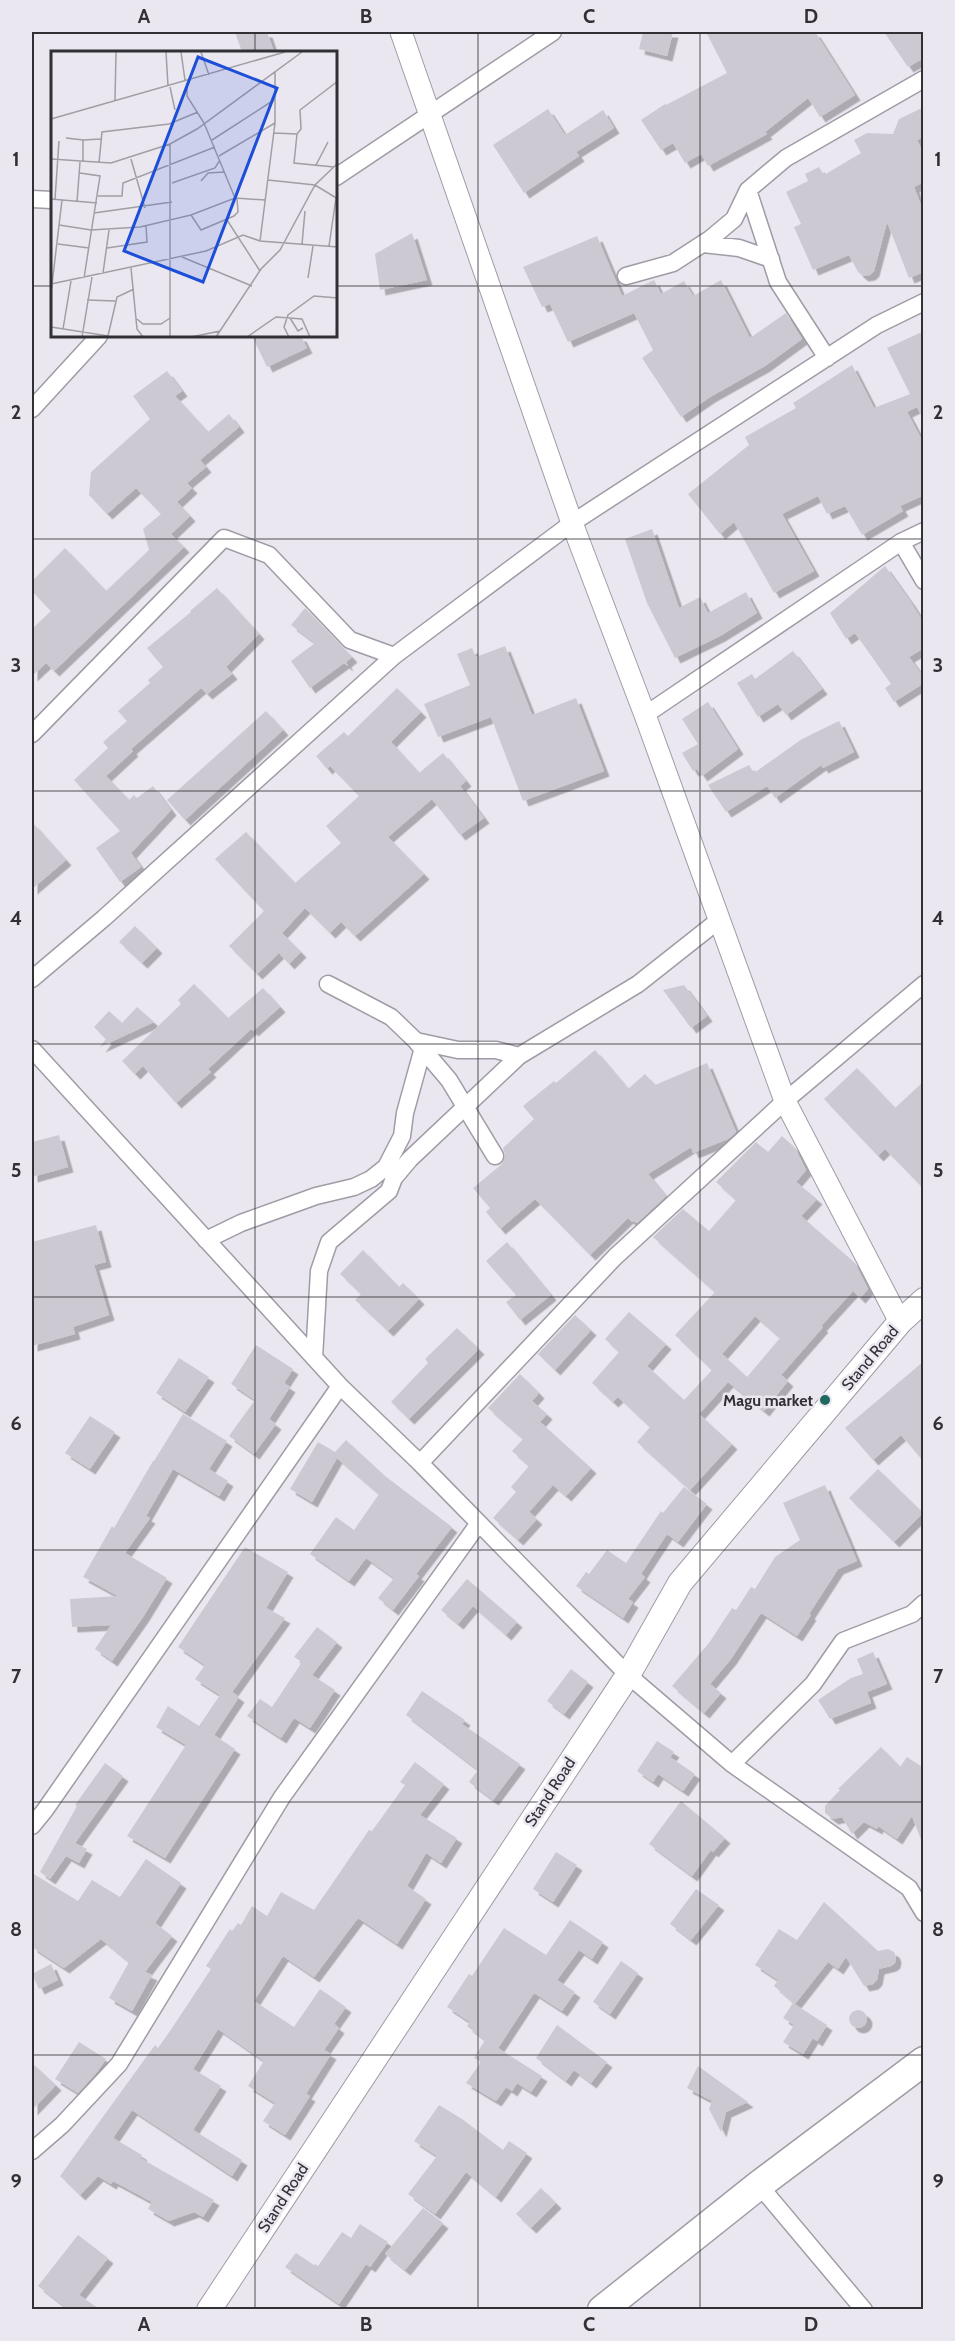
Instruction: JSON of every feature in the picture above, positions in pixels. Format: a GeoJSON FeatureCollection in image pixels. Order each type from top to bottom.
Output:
{"type":"FeatureCollection","features":[{"type":"Feature","properties":{"kind":"highway"},"geometry":{"type":"LineString","coordinates":[[602,2310],[759,2185],[924,2061]]}},
{"type":"Feature","properties":{"kind":"main road","name":"Stand Road"},"geometry":{"type":"LineString","coordinates":[[209,2310],[628,1675],[680,1583],[900,1322],[924,1300]]}},
{"type":"Feature","properties":{"kind":"street"},"geometry":{"type":"LineString","coordinates":[[401,32],[572,523],[645,715],[785,1101],[900,1322]]}},
{"type":"Feature","properties":{"kind":"street"},"geometry":{"type":"LineString","coordinates":[[338,176],[553,32]]}},
{"type":"Feature","properties":{"kind":"street"},"geometry":{"type":"LineString","coordinates":[[626,276],[674,263],[703,244],[734,219],[748,190],[786,158],[924,79]]}},
{"type":"Feature","properties":{"kind":"street"},"geometry":{"type":"LineString","coordinates":[[748,190],[778,282],[827,358]]}},
{"type":"Feature","properties":{"kind":"street"},"geometry":{"type":"LineString","coordinates":[[32,199],[51,200]]}},
{"type":"Feature","properties":{"kind":"street"},"geometry":{"type":"LineString","coordinates":[[703,244],[739,248],[771,258]]}},
{"type":"Feature","properties":{"kind":"street"},"geometry":{"type":"LineString","coordinates":[[32,979],[104,918],[394,656],[572,523],[877,326],[924,302]]}},
{"type":"Feature","properties":{"kind":"street"},"geometry":{"type":"LineString","coordinates":[[32,409],[97,338]]}},
{"type":"Feature","properties":{"kind":"street"},"geometry":{"type":"LineString","coordinates":[[645,715],[901,542],[924,531]]}},
{"type":"Feature","properties":{"kind":"street"},"geometry":{"type":"LineString","coordinates":[[32,734],[224,538],[270,555],[350,640],[394,656]]}},
{"type":"Feature","properties":{"kind":"street"},"geometry":{"type":"LineString","coordinates":[[901,542],[924,581]]}},
{"type":"Feature","properties":{"kind":"street"},"geometry":{"type":"LineString","coordinates":[[314,1358],[319,1272],[329,1242],[389,1191],[394,1178],[410,1159],[519,1056],[638,984],[719,920]]}},
{"type":"Feature","properties":{"kind":"street"},"geometry":{"type":"LineString","coordinates":[[328,984],[391,1017],[420,1045],[449,1080],[495,1156]]}},
{"type":"Feature","properties":{"kind":"street"},"geometry":{"type":"LineString","coordinates":[[420,1463],[615,1257],[785,1101],[924,984]]}},
{"type":"Feature","properties":{"kind":"street"},"geometry":{"type":"LineString","coordinates":[[420,1045],[458,1050],[496,1050],[519,1056]]}},
{"type":"Feature","properties":{"kind":"street"},"geometry":{"type":"LineString","coordinates":[[206,1240],[252,1219],[316,1196],[354,1187],[371,1179],[386,1167],[402,1136],[420,1045]]}},
{"type":"Feature","properties":{"kind":"street"},"geometry":{"type":"LineString","coordinates":[[32,1049],[340,1386],[420,1463],[628,1675],[732,1764],[909,1888],[924,1913]]}},
{"type":"Feature","properties":{"kind":"street"},"geometry":{"type":"LineString","coordinates":[[32,1826],[340,1386]]}},
{"type":"Feature","properties":{"kind":"street"},"geometry":{"type":"LineString","coordinates":[[32,2151],[62,2125],[119,2064],[282,1797],[479,1523]]}},
{"type":"Feature","properties":{"kind":"street"},"geometry":{"type":"LineString","coordinates":[[732,1764],[813,1684],[843,1641],[912,1614],[924,1603]]}},
{"type":"Feature","properties":{"kind":"street"},"geometry":{"type":"LineString","coordinates":[[759,2185],[864,2310]]}},
{"type":"Feature","properties":{"kind":"building"},"geometry":{"type":"Polygon","coordinates":[[[235,32],[267,32],[274,51],[242,51],[235,32]]]}},
{"type":"Feature","properties":{"kind":"building"},"geometry":{"type":"Polygon","coordinates":[[[643,32],[673,32],[667,56],[639,49],[643,32]]]}},
{"type":"Feature","properties":{"kind":"building"},"geometry":{"type":"Polygon","coordinates":[[[706,32],[815,32],[855,95],[820,117],[808,98],[765,132],[767,134],[708,166],[701,154],[685,163],[673,143],[661,150],[641,120],[665,104],[727,73],[706,32]]]}},
{"type":"Feature","properties":{"kind":"building"},"geometry":{"type":"Polygon","coordinates":[[[884,32],[924,32],[924,58],[908,67],[884,32]]]}},
{"type":"Feature","properties":{"kind":"building"},"geometry":{"type":"Polygon","coordinates":[[[924,107],[924,137],[917,140],[924,154],[924,182],[914,187],[924,213],[924,272],[909,278],[887,222],[874,271],[870,275],[863,276],[858,272],[849,255],[813,270],[794,227],[801,224],[786,192],[808,181],[805,174],[819,167],[824,175],[861,153],[854,140],[867,133],[893,134],[899,119],[924,107]]]}},
{"type":"Feature","properties":{"kind":"building"},"geometry":{"type":"Polygon","coordinates":[[[548,109],[565,135],[603,110],[614,128],[576,152],[579,156],[524,193],[493,145],[548,109]]]}},
{"type":"Feature","properties":{"kind":"building"},"geometry":{"type":"Polygon","coordinates":[[[412,233],[427,280],[380,290],[375,254],[412,233]]]}},
{"type":"Feature","properties":{"kind":"building"},"geometry":{"type":"Polygon","coordinates":[[[597,236],[622,296],[654,280],[661,294],[684,281],[693,296],[721,280],[750,338],[786,313],[802,339],[765,366],[710,397],[681,417],[642,358],[653,350],[634,313],[568,342],[550,304],[542,307],[523,267],[597,236]]]}},
{"type":"Feature","properties":{"kind":"building"},"geometry":{"type":"Polygon","coordinates":[[[924,331],[924,421],[917,407],[907,412],[924,444],[924,495],[900,506],[903,511],[862,535],[845,506],[827,514],[818,496],[782,514],[814,571],[774,593],[734,522],[720,534],[688,494],[749,445],[745,437],[796,408],[793,403],[852,365],[874,408],[910,394],[887,348],[924,331]]]}},
{"type":"Feature","properties":{"kind":"building"},"geometry":{"type":"Polygon","coordinates":[[[253,338],[302,338],[307,348],[267,367],[253,338]]]}},
{"type":"Feature","properties":{"kind":"building"},"geometry":{"type":"Polygon","coordinates":[[[167,371],[182,391],[175,396],[208,432],[229,414],[239,427],[200,460],[206,467],[187,483],[192,488],[177,502],[190,516],[171,534],[184,547],[54,671],[46,663],[32,676],[32,629],[51,611],[32,591],[32,581],[65,548],[106,591],[149,550],[143,529],[161,514],[136,488],[107,514],[89,495],[91,472],[150,419],[133,396],[167,371]]]}},
{"type":"Feature","properties":{"kind":"building"},"geometry":{"type":"Polygon","coordinates":[[[652,529],[679,608],[700,597],[708,613],[746,592],[757,613],[720,636],[675,658],[647,603],[625,539],[652,529]]]}},
{"type":"Feature","properties":{"kind":"building"},"geometry":{"type":"Polygon","coordinates":[[[885,566],[924,623],[924,648],[909,657],[924,678],[924,683],[894,702],[885,688],[891,684],[855,633],[846,639],[830,613],[885,566]]]}},
{"type":"Feature","properties":{"kind":"building"},"geometry":{"type":"Polygon","coordinates":[[[217,588],[259,634],[226,667],[232,674],[207,694],[201,688],[131,749],[133,751],[106,776],[129,800],[134,795],[137,798],[153,786],[171,810],[131,853],[141,867],[120,882],[96,848],[120,831],[74,780],[108,748],[103,742],[127,721],[118,711],[150,683],[148,680],[163,667],[147,648],[217,588]]]}},
{"type":"Feature","properties":{"kind":"building"},"geometry":{"type":"Polygon","coordinates":[[[305,608],[352,657],[346,662],[348,666],[344,663],[310,688],[291,661],[315,643],[291,625],[305,608]]]}},
{"type":"Feature","properties":{"kind":"building"},"geometry":{"type":"Polygon","coordinates":[[[505,646],[532,715],[576,698],[604,771],[523,801],[491,717],[438,737],[424,704],[470,685],[457,654],[472,648],[476,657],[505,646]]]}},
{"type":"Feature","properties":{"kind":"building"},"geometry":{"type":"Polygon","coordinates":[[[793,651],[822,689],[786,715],[778,704],[758,717],[737,683],[752,674],[755,679],[793,651]]]}},
{"type":"Feature","properties":{"kind":"building"},"geometry":{"type":"Polygon","coordinates":[[[397,688],[421,712],[391,742],[419,773],[443,753],[466,781],[460,786],[484,818],[460,835],[432,799],[388,837],[424,874],[355,936],[341,922],[330,933],[305,908],[282,933],[301,952],[289,964],[279,953],[257,974],[229,946],[264,911],[215,859],[246,832],[295,883],[341,843],[326,826],[359,796],[330,766],[327,769],[316,756],[344,732],[348,736],[397,688]]]}},
{"type":"Feature","properties":{"kind":"building"},"geometry":{"type":"Polygon","coordinates":[[[708,702],[738,749],[702,776],[697,769],[693,771],[682,753],[698,744],[682,719],[708,702]]]}},
{"type":"Feature","properties":{"kind":"building"},"geometry":{"type":"Polygon","coordinates":[[[266,711],[283,730],[185,820],[167,800],[266,711]]]}},
{"type":"Feature","properties":{"kind":"building"},"geometry":{"type":"Polygon","coordinates":[[[839,721],[854,752],[823,768],[821,765],[775,798],[767,786],[726,812],[708,785],[749,765],[754,773],[802,739],[839,721]]]}},
{"type":"Feature","properties":{"kind":"building"},"geometry":{"type":"Polygon","coordinates":[[[32,822],[66,860],[32,889],[32,822]]]}},
{"type":"Feature","properties":{"kind":"building"},"geometry":{"type":"Polygon","coordinates":[[[135,926],[157,948],[142,963],[119,942],[135,926]]]}},
{"type":"Feature","properties":{"kind":"building"},"geometry":{"type":"Polygon","coordinates":[[[194,984],[228,1018],[263,988],[280,1007],[253,1031],[251,1029],[208,1069],[211,1072],[176,1103],[143,1066],[135,1074],[122,1061],[181,1004],[178,1000],[194,984]]]}},
{"type":"Feature","properties":{"kind":"building"},"geometry":{"type":"Polygon","coordinates":[[[684,985],[707,1016],[691,1028],[663,990],[684,985]]]}},
{"type":"Feature","properties":{"kind":"building"},"geometry":{"type":"Polygon","coordinates":[[[137,1007],[154,1022],[100,1047],[106,1039],[94,1027],[109,1011],[122,1023],[137,1007]]]}},
{"type":"Feature","properties":{"kind":"building"},"geometry":{"type":"Polygon","coordinates":[[[595,1050],[628,1089],[645,1074],[655,1085],[707,1063],[736,1132],[728,1139],[693,1153],[691,1147],[648,1174],[666,1196],[637,1223],[628,1218],[590,1255],[535,1199],[500,1229],[486,1212],[490,1208],[473,1188],[502,1164],[505,1156],[503,1148],[534,1119],[523,1106],[554,1081],[556,1083],[595,1050]]]}},
{"type":"Feature","properties":{"kind":"building"},"geometry":{"type":"Polygon","coordinates":[[[857,1068],[895,1108],[924,1081],[924,1189],[885,1149],[878,1156],[824,1099],[857,1068]]]}},
{"type":"Feature","properties":{"kind":"building"},"geometry":{"type":"Polygon","coordinates":[[[59,1135],[68,1167],[32,1177],[32,1142],[59,1135]]]}},
{"type":"Feature","properties":{"kind":"building"},"geometry":{"type":"Polygon","coordinates":[[[782,1136],[795,1148],[806,1170],[796,1182],[817,1199],[801,1216],[855,1263],[868,1289],[860,1298],[853,1291],[821,1326],[823,1327],[781,1375],[788,1381],[764,1411],[728,1382],[699,1414],[732,1444],[690,1490],[637,1442],[650,1427],[618,1397],[613,1402],[592,1383],[619,1352],[605,1339],[629,1312],[666,1344],[647,1366],[684,1400],[712,1370],[675,1335],[715,1292],[653,1237],[683,1209],[709,1231],[736,1200],[716,1182],[756,1142],[768,1152],[782,1136]],[[755,1316],[722,1354],[747,1377],[780,1338],[755,1316]]]}},
{"type":"Feature","properties":{"kind":"building"},"geometry":{"type":"Polygon","coordinates":[[[96,1225],[106,1262],[94,1265],[109,1315],[73,1327],[75,1334],[32,1346],[32,1242],[96,1225]]]}},
{"type":"Feature","properties":{"kind":"building"},"geometry":{"type":"Polygon","coordinates":[[[507,1242],[551,1295],[520,1320],[506,1302],[516,1295],[486,1261],[507,1242]]]}},
{"type":"Feature","properties":{"kind":"building"},"geometry":{"type":"Polygon","coordinates":[[[363,1250],[399,1287],[403,1283],[419,1299],[388,1331],[355,1300],[361,1294],[340,1274],[363,1250]]]}},
{"type":"Feature","properties":{"kind":"building"},"geometry":{"type":"Polygon","coordinates":[[[575,1315],[591,1330],[555,1370],[538,1354],[575,1315]]]}},
{"type":"Feature","properties":{"kind":"building"},"geometry":{"type":"Polygon","coordinates":[[[457,1328],[479,1349],[409,1419],[391,1402],[428,1363],[425,1359],[457,1328]]]}},
{"type":"Feature","properties":{"kind":"building"},"geometry":{"type":"Polygon","coordinates":[[[256,1345],[293,1369],[284,1383],[290,1387],[269,1419],[276,1424],[254,1454],[229,1436],[255,1400],[231,1384],[256,1345]]]}},
{"type":"Feature","properties":{"kind":"building"},"geometry":{"type":"Polygon","coordinates":[[[179,1358],[209,1377],[185,1412],[156,1393],[179,1358]]]}},
{"type":"Feature","properties":{"kind":"building"},"geometry":{"type":"Polygon","coordinates":[[[924,1361],[924,1462],[901,1435],[873,1460],[845,1428],[924,1361]]]}},
{"type":"Feature","properties":{"kind":"building"},"geometry":{"type":"Polygon","coordinates":[[[520,1374],[539,1393],[532,1401],[547,1414],[540,1422],[591,1468],[566,1496],[553,1485],[529,1512],[537,1519],[518,1540],[493,1518],[516,1492],[511,1487],[529,1466],[512,1451],[523,1439],[488,1408],[520,1374]]]}},
{"type":"Feature","properties":{"kind":"building"},"geometry":{"type":"Polygon","coordinates":[[[183,1414],[227,1441],[209,1469],[228,1481],[219,1496],[173,1469],[146,1516],[150,1518],[125,1553],[167,1578],[112,1661],[95,1649],[111,1625],[72,1627],[70,1599],[118,1596],[83,1577],[112,1526],[114,1528],[183,1414]]]}},
{"type":"Feature","properties":{"kind":"building"},"geometry":{"type":"Polygon","coordinates":[[[90,1416],[115,1432],[90,1469],[65,1453],[90,1416]]]}},
{"type":"Feature","properties":{"kind":"building"},"geometry":{"type":"Polygon","coordinates":[[[346,1440],[385,1476],[452,1527],[416,1574],[419,1576],[393,1610],[378,1598],[394,1578],[366,1558],[349,1581],[310,1554],[336,1517],[354,1530],[379,1494],[337,1458],[312,1502],[290,1489],[318,1442],[335,1452],[346,1440]]]}},
{"type":"Feature","properties":{"kind":"building"},"geometry":{"type":"Polygon","coordinates":[[[878,1469],[923,1513],[894,1542],[849,1498],[878,1469]]]}},
{"type":"Feature","properties":{"kind":"building"},"geometry":{"type":"Polygon","coordinates":[[[825,1485],[857,1561],[838,1569],[797,1636],[761,1613],[731,1659],[710,1684],[721,1693],[704,1713],[672,1686],[709,1643],[732,1608],[736,1610],[751,1587],[755,1589],[775,1557],[800,1540],[783,1503],[825,1485]]]}},
{"type":"Feature","properties":{"kind":"building"},"geometry":{"type":"Polygon","coordinates":[[[684,1487],[707,1504],[678,1542],[667,1534],[641,1574],[645,1577],[628,1599],[633,1602],[623,1618],[576,1586],[586,1572],[589,1574],[607,1550],[626,1563],[661,1511],[663,1513],[684,1487]]]}},
{"type":"Feature","properties":{"kind":"building"},"geometry":{"type":"Polygon","coordinates":[[[245,1547],[288,1572],[266,1608],[285,1618],[232,1692],[239,1697],[214,1735],[235,1749],[165,1858],[127,1836],[186,1745],[156,1727],[168,1706],[199,1726],[220,1695],[195,1679],[205,1665],[178,1647],[245,1547]]]}},
{"type":"Feature","properties":{"kind":"building"},"geometry":{"type":"Polygon","coordinates":[[[467,1579],[517,1622],[506,1635],[473,1606],[458,1624],[441,1610],[467,1579]]]}},
{"type":"Feature","properties":{"kind":"building"},"geometry":{"type":"Polygon","coordinates":[[[317,1627],[337,1642],[312,1675],[335,1690],[310,1728],[294,1718],[281,1738],[247,1716],[260,1699],[272,1707],[302,1662],[294,1657],[317,1627]]]}},
{"type":"Feature","properties":{"kind":"building"},"geometry":{"type":"Polygon","coordinates":[[[873,1652],[887,1684],[867,1692],[871,1703],[830,1719],[818,1700],[851,1678],[863,1674],[857,1659],[873,1652]]]}},
{"type":"Feature","properties":{"kind":"building"},"geometry":{"type":"Polygon","coordinates":[[[571,1669],[588,1682],[564,1714],[547,1701],[571,1669]]]}},
{"type":"Feature","properties":{"kind":"building"},"geometry":{"type":"Polygon","coordinates":[[[422,1691],[465,1720],[462,1724],[520,1764],[493,1800],[469,1782],[478,1770],[406,1715],[422,1691]]]}},
{"type":"Feature","properties":{"kind":"building"},"geometry":{"type":"Polygon","coordinates":[[[657,1741],[674,1752],[670,1757],[695,1774],[683,1791],[658,1774],[653,1782],[637,1771],[657,1741]]]}},
{"type":"Feature","properties":{"kind":"building"},"geometry":{"type":"Polygon","coordinates":[[[881,1747],[900,1767],[907,1757],[924,1768],[924,1840],[921,1840],[912,1816],[897,1839],[878,1826],[877,1829],[864,1822],[852,1834],[842,1817],[833,1819],[825,1813],[825,1806],[840,1790],[838,1789],[881,1747]]]}},
{"type":"Feature","properties":{"kind":"building"},"geometry":{"type":"Polygon","coordinates":[[[415,1762],[444,1784],[420,1815],[457,1838],[441,1863],[426,1853],[407,1886],[426,1899],[397,1944],[358,1918],[314,1977],[283,1956],[254,2001],[294,2027],[320,1989],[346,2007],[334,2024],[339,2028],[324,2050],[331,2054],[306,2094],[310,2096],[285,2135],[263,2121],[275,2103],[248,2086],[264,2061],[218,2029],[193,2069],[221,2086],[193,2130],[242,2160],[232,2176],[132,2110],[113,2138],[142,2155],[140,2158],[214,2200],[203,2217],[194,2212],[169,2221],[148,2209],[152,2202],[113,2181],[111,2184],[98,2176],[80,2195],[60,2176],[155,2045],[158,2048],[172,2028],[211,1969],[206,1966],[230,1929],[232,1931],[238,1923],[241,1925],[252,1906],[267,1916],[281,1892],[314,1910],[369,1830],[372,1831],[405,1785],[400,1782],[415,1762]]]}},
{"type":"Feature","properties":{"kind":"building"},"geometry":{"type":"Polygon","coordinates":[[[105,1763],[123,1776],[75,1843],[87,1849],[79,1863],[66,1856],[50,1879],[40,1872],[77,1806],[75,1805],[105,1763]]]}},
{"type":"Feature","properties":{"kind":"building"},"geometry":{"type":"Polygon","coordinates":[[[681,1801],[725,1838],[713,1852],[711,1850],[692,1876],[649,1844],[681,1801]]]}},
{"type":"Feature","properties":{"kind":"building"},"geometry":{"type":"Polygon","coordinates":[[[556,1852],[577,1865],[553,1902],[533,1889],[556,1852]]]}},
{"type":"Feature","properties":{"kind":"building"},"geometry":{"type":"Polygon","coordinates":[[[146,1859],[181,1883],[155,1923],[172,1936],[145,1972],[152,1975],[132,2011],[109,1998],[129,1962],[101,1939],[64,1968],[32,1947],[32,1873],[78,1901],[92,1880],[120,1897],[146,1859]]]}},
{"type":"Feature","properties":{"kind":"building"},"geometry":{"type":"Polygon","coordinates":[[[696,1889],[719,1905],[691,1940],[670,1924],[696,1889]]]}},
{"type":"Feature","properties":{"kind":"building"},"geometry":{"type":"Polygon","coordinates":[[[824,1902],[878,1951],[888,1949],[894,1952],[895,1963],[879,1969],[877,1980],[873,1984],[864,1986],[846,1957],[838,1969],[828,1962],[795,2004],[774,1986],[778,1980],[755,1965],[779,1929],[797,1940],[824,1902]]]}},
{"type":"Feature","properties":{"kind":"building"},"geometry":{"type":"Polygon","coordinates":[[[570,1920],[603,1942],[592,1959],[579,1950],[557,1980],[575,1992],[562,2011],[534,1993],[498,2048],[542,2076],[531,2092],[517,2083],[512,2091],[506,2087],[496,2101],[466,2083],[481,2062],[474,2058],[485,2040],[467,2026],[470,2022],[447,2007],[469,1974],[472,1976],[504,1928],[546,1955],[570,1920]]]}},
{"type":"Feature","properties":{"kind":"building"},"geometry":{"type":"Polygon","coordinates":[[[621,1961],[638,1973],[610,2014],[593,2002],[621,1961]]]}},
{"type":"Feature","properties":{"kind":"building"},"geometry":{"type":"Polygon","coordinates":[[[51,1964],[58,1980],[39,1989],[32,1974],[51,1964]]]}},
{"type":"Feature","properties":{"kind":"building"},"geometry":{"type":"Polygon","coordinates":[[[793,2003],[827,2025],[817,2041],[813,2038],[803,2054],[783,2042],[794,2025],[783,2018],[793,2003]]]}},
{"type":"Feature","properties":{"kind":"building"},"geometry":{"type":"Polygon","coordinates":[[[858,2010],[864,2013],[867,2019],[864,2025],[858,2028],[852,2025],[849,2019],[852,2013],[858,2010]]]}},
{"type":"Feature","properties":{"kind":"building"},"geometry":{"type":"Polygon","coordinates":[[[557,2025],[607,2062],[591,2083],[574,2070],[566,2081],[536,2058],[557,2025]]]}},
{"type":"Feature","properties":{"kind":"building"},"geometry":{"type":"Polygon","coordinates":[[[79,2042],[106,2059],[78,2093],[55,2079],[79,2042]]]}},
{"type":"Feature","properties":{"kind":"building"},"geometry":{"type":"Polygon","coordinates":[[[32,2063],[56,2085],[32,2110],[32,2063]]]}},
{"type":"Feature","properties":{"kind":"building"},"geometry":{"type":"Polygon","coordinates":[[[698,2066],[748,2102],[726,2112],[721,2132],[709,2109],[712,2101],[687,2088],[698,2066]]]}},
{"type":"Feature","properties":{"kind":"building"},"geometry":{"type":"Polygon","coordinates":[[[439,2105],[503,2150],[509,2141],[527,2153],[496,2197],[466,2172],[435,2214],[408,2194],[437,2156],[414,2141],[439,2105]]]}},
{"type":"Feature","properties":{"kind":"building"},"geometry":{"type":"Polygon","coordinates":[[[541,2188],[556,2203],[531,2228],[516,2214],[541,2188]]]}},
{"type":"Feature","properties":{"kind":"building"},"geometry":{"type":"Polygon","coordinates":[[[423,2208],[443,2223],[405,2270],[385,2254],[423,2208]]]}},
{"type":"Feature","properties":{"kind":"building"},"geometry":{"type":"Polygon","coordinates":[[[360,2224],[388,2242],[370,2267],[366,2264],[339,2304],[285,2267],[296,2253],[318,2266],[342,2232],[351,2238],[360,2224]]]}},
{"type":"Feature","properties":{"kind":"building"},"geometry":{"type":"Polygon","coordinates":[[[78,2235],[108,2258],[79,2295],[101,2310],[69,2310],[38,2286],[78,2235]]]}},
{"type":"Feature","properties":{"kind":"place","name":"Magu market"},"geometry":{"type":"Point","coordinates":[825,1400]}}]}
